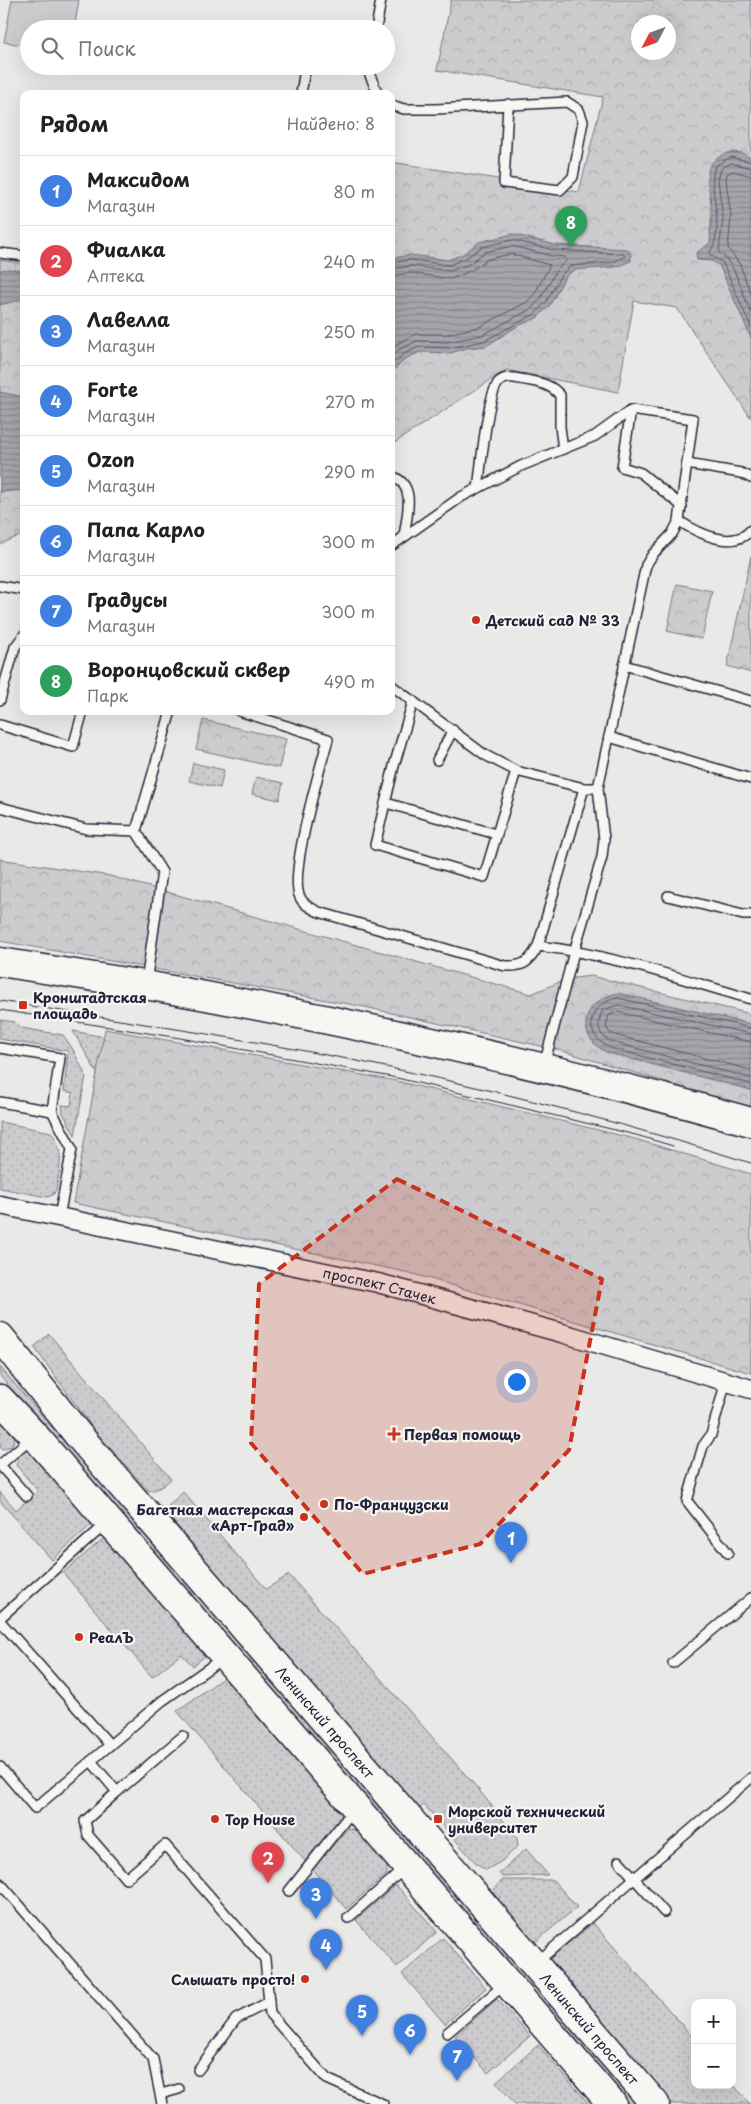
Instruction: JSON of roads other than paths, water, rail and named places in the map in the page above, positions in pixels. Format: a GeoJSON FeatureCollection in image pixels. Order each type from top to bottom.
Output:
{"type":"FeatureCollection","features":[{"type":"Feature","properties":{"kind":"main road"},"geometry":{"type":"LineString","coordinates":[[0,962],[145,985],[404,1036],[544,1067],[751,1122]]}},
{"type":"Feature","properties":{"kind":"main road"},"geometry":{"type":"LineString","coordinates":[[0,979],[314,1034],[442,1060],[751,1139]]}},
{"type":"Feature","properties":{"kind":"main road","name":"Ленинский проспект"},"geometry":{"type":"LineString","coordinates":[[0,1337],[85,1444],[655,2104]]}},
{"type":"Feature","properties":{"kind":"main road"},"geometry":{"type":"LineString","coordinates":[[0,1399],[109,1521],[507,1982],[544,2031],[612,2104]]}},
{"type":"Feature","properties":{"kind":"street","name":"проспект Стачек"},"geometry":{"type":"LineString","coordinates":[[0,1205],[378,1283],[751,1389]]}},
{"type":"Feature","properties":{"kind":"lane"},"geometry":{"type":"LineString","coordinates":[[378,20],[381,0]]}},
{"type":"Feature","properties":{"kind":"lane"},"geometry":{"type":"LineString","coordinates":[[302,90],[304,75]]}},
{"type":"Feature","properties":{"kind":"lane"},"geometry":{"type":"LineString","coordinates":[[370,75],[376,90]]}},
{"type":"Feature","properties":{"kind":"lane"},"geometry":{"type":"LineString","coordinates":[[395,106],[404,109],[436,109],[508,104],[567,102],[580,110],[583,121],[573,177],[560,190],[504,183],[508,104]]}},
{"type":"Feature","properties":{"kind":"lane"},"geometry":{"type":"LineString","coordinates":[[0,253],[20,256]]}},
{"type":"Feature","properties":{"kind":"lane"},"geometry":{"type":"LineString","coordinates":[[478,488],[492,392],[502,379],[519,379],[545,384],[554,389],[560,396],[560,427],[563,449]]}},
{"type":"Feature","properties":{"kind":"lane"},"geometry":{"type":"LineString","coordinates":[[631,410],[622,467],[641,473],[682,506]]}},
{"type":"Feature","properties":{"kind":"lane"},"geometry":{"type":"LineString","coordinates":[[395,543],[462,497],[521,466],[595,436],[631,410],[693,419],[679,520],[672,534],[653,554],[646,565],[598,788],[604,839],[602,857],[574,952],[544,1067]]}},
{"type":"Feature","properties":{"kind":"lane"},"geometry":{"type":"LineString","coordinates":[[687,464],[741,473],[751,478]]}},
{"type":"Feature","properties":{"kind":"lane"},"geometry":{"type":"LineString","coordinates":[[395,477],[406,486],[409,496],[404,537]]}},
{"type":"Feature","properties":{"kind":"lane"},"geometry":{"type":"LineString","coordinates":[[679,520],[698,533],[729,539],[746,535],[751,530]]}},
{"type":"Feature","properties":{"kind":"lane"},"geometry":{"type":"LineString","coordinates":[[0,586],[20,589]]}},
{"type":"Feature","properties":{"kind":"lane"},"geometry":{"type":"LineString","coordinates":[[0,700],[15,647],[20,640]]}},
{"type":"Feature","properties":{"kind":"lane"},"geometry":{"type":"LineString","coordinates":[[624,666],[751,701]]}},
{"type":"Feature","properties":{"kind":"lane"},"geometry":{"type":"LineString","coordinates":[[395,689],[486,755],[516,771],[584,788],[598,788]]}},
{"type":"Feature","properties":{"kind":"lane"},"geometry":{"type":"LineString","coordinates":[[413,701],[394,766],[375,845],[484,877],[516,771]]}},
{"type":"Feature","properties":{"kind":"lane"},"geometry":{"type":"LineString","coordinates":[[0,725],[73,747],[82,715]]}},
{"type":"Feature","properties":{"kind":"lane"},"geometry":{"type":"LineString","coordinates":[[145,985],[162,872],[136,831],[170,715]]}},
{"type":"Feature","properties":{"kind":"lane"},"geometry":{"type":"LineString","coordinates":[[252,715],[328,739],[300,851],[298,889],[299,895],[307,906],[319,912],[505,966],[520,967],[531,959],[538,946],[584,788]]}},
{"type":"Feature","properties":{"kind":"lane"},"geometry":{"type":"LineString","coordinates":[[437,760],[453,730]]}},
{"type":"Feature","properties":{"kind":"lane"},"geometry":{"type":"LineString","coordinates":[[609,737],[751,779]]}},
{"type":"Feature","properties":{"kind":"lane"},"geometry":{"type":"LineString","coordinates":[[386,803],[496,834]]}},
{"type":"Feature","properties":{"kind":"lane"},"geometry":{"type":"LineString","coordinates":[[0,807],[86,829],[136,831]]}},
{"type":"Feature","properties":{"kind":"lane"},"geometry":{"type":"LineString","coordinates":[[668,896],[743,916],[751,916]]}},
{"type":"Feature","properties":{"kind":"lane"},"geometry":{"type":"LineString","coordinates":[[538,946],[599,956],[751,999]]}},
{"type":"Feature","properties":{"kind":"lane"},"geometry":{"type":"LineString","coordinates":[[0,1048],[60,1058],[52,1111],[72,1149],[59,1216]]}},
{"type":"Feature","properties":{"kind":"lane"},"geometry":{"type":"LineString","coordinates":[[0,1102],[52,1111]]}},
{"type":"Feature","properties":{"kind":"lane"},"geometry":{"type":"LineString","coordinates":[[726,1381],[711,1435],[704,1446],[687,1501],[728,1552]]}},
{"type":"Feature","properties":{"kind":"lane"},"geometry":{"type":"LineString","coordinates":[[28,1496],[0,1465],[34,1435]]}},
{"type":"Feature","properties":{"kind":"lane"},"geometry":{"type":"LineString","coordinates":[[109,1521],[0,1619],[110,1745]]}},
{"type":"Feature","properties":{"kind":"lane"},"geometry":{"type":"LineString","coordinates":[[673,1663],[751,1598]]}},
{"type":"Feature","properties":{"kind":"lane"},"geometry":{"type":"LineString","coordinates":[[0,1767],[35,1808],[162,1701],[225,1656]]}},
{"type":"Feature","properties":{"kind":"lane"},"geometry":{"type":"LineString","coordinates":[[183,1736],[85,1821],[88,1835],[126,1879],[165,1845],[264,1959],[270,2014],[327,2079],[383,2104]]}},
{"type":"Feature","properties":{"kind":"lane"},"geometry":{"type":"LineString","coordinates":[[90,1761],[117,1792]]}},
{"type":"Feature","properties":{"kind":"lane"},"geometry":{"type":"LineString","coordinates":[[534,1964],[751,1778]]}},
{"type":"Feature","properties":{"kind":"lane"},"geometry":{"type":"LineString","coordinates":[[289,1891],[356,1807]]}},
{"type":"Feature","properties":{"kind":"lane"},"geometry":{"type":"LineString","coordinates":[[620,1861],[664,1912]]}},
{"type":"Feature","properties":{"kind":"lane"},"geometry":{"type":"LineString","coordinates":[[348,1918],[407,1866]]}},
{"type":"Feature","properties":{"kind":"lane"},"geometry":{"type":"LineString","coordinates":[[0,1883],[153,2059],[162,2104]]}},
{"type":"Feature","properties":{"kind":"lane"},"geometry":{"type":"LineString","coordinates":[[447,2033],[507,1982]]}},
{"type":"Feature","properties":{"kind":"lane"},"geometry":{"type":"LineString","coordinates":[[198,2070],[236,2019],[269,2002]]}},
{"type":"Feature","properties":{"kind":"lane"},"geometry":{"type":"LineString","coordinates":[[161,2094],[179,2089]]}},
{"type":"Feature","properties":{"kind":"water"},"geometry":{"type":"Polygon","coordinates":[[[730,152],[742,153],[751,158],[751,338],[719,265],[712,261],[697,260],[696,253],[710,243],[709,167],[720,156],[730,152]]]}},
{"type":"Feature","properties":{"kind":"water"},"geometry":{"type":"Polygon","coordinates":[[[513,234],[555,245],[627,249],[631,254],[631,261],[616,267],[574,270],[565,277],[550,305],[537,318],[518,326],[486,346],[467,348],[451,353],[420,352],[407,358],[395,368],[395,257],[411,255],[448,260],[463,254],[479,242],[513,234]]]}},
{"type":"Feature","properties":{"kind":"water"},"geometry":{"type":"Polygon","coordinates":[[[0,270],[20,270],[20,300],[0,305],[0,270]]]}},
{"type":"Feature","properties":{"kind":"water"},"geometry":{"type":"Polygon","coordinates":[[[0,392],[20,396],[20,490],[0,492],[0,392]]]}},
{"type":"Feature","properties":{"kind":"water"},"geometry":{"type":"Polygon","coordinates":[[[618,993],[751,1024],[751,1090],[608,1053],[597,1046],[586,1028],[586,1019],[596,1003],[618,993]]]}},
{"type":"Feature","properties":{"kind":"tram line"},"geometry":{"type":"LineString","coordinates":[[0,1001],[250,1041],[400,1070],[576,1112],[751,1163]]}},
{"type":"Feature","properties":{"kind":"tram line"},"geometry":{"type":"LineString","coordinates":[[0,1010],[180,1038],[397,1078],[636,1135],[673,1146]]}},
{"type":"Feature","properties":{"kind":"place","name":"Воронцовский сквер"},"geometry":{"type":"Point","coordinates":[571,247]}},
{"type":"Feature","properties":{"kind":"place","name":"Детский сад № 33"},"geometry":{"type":"Point","coordinates":[476,620]}},
{"type":"Feature","properties":{"kind":"place","name":"Кронштадтская площадь"},"geometry":{"type":"Point","coordinates":[23,1005]}},
{"type":"Feature","properties":{"kind":"place","name":"Первая помощь"},"geometry":{"type":"Point","coordinates":[394,1434]}},
{"type":"Feature","properties":{"kind":"place","name":"По-Французски"},"geometry":{"type":"Point","coordinates":[324,1504]}},
{"type":"Feature","properties":{"kind":"place","name":"Багетная мастерская «Арт-Град»"},"geometry":{"type":"Point","coordinates":[304,1517]}},
{"type":"Feature","properties":{"kind":"place","name":"Максидом"},"geometry":{"type":"Point","coordinates":[511,1563]}},
{"type":"Feature","properties":{"kind":"place","name":"РеалЪ"},"geometry":{"type":"Point","coordinates":[79,1637]}},
{"type":"Feature","properties":{"kind":"place","name":"Top House"},"geometry":{"type":"Point","coordinates":[215,1819]}},
{"type":"Feature","properties":{"kind":"place","name":"Морской технический университет"},"geometry":{"type":"Point","coordinates":[438,1819]}},
{"type":"Feature","properties":{"kind":"place","name":"Фиалка"},"geometry":{"type":"Point","coordinates":[268,1883]}},
{"type":"Feature","properties":{"kind":"place","name":"Лавелла"},"geometry":{"type":"Point","coordinates":[316,1919]}},
{"type":"Feature","properties":{"kind":"place","name":"Forte"},"geometry":{"type":"Point","coordinates":[326,1970]}},
{"type":"Feature","properties":{"kind":"place","name":"Слышать просто!"},"geometry":{"type":"Point","coordinates":[305,1979]}},
{"type":"Feature","properties":{"kind":"place","name":"Ozon"},"geometry":{"type":"Point","coordinates":[362,2036]}},
{"type":"Feature","properties":{"kind":"place","name":"Папа Карло"},"geometry":{"type":"Point","coordinates":[410,2055]}},
{"type":"Feature","properties":{"kind":"place","name":"Градусы"},"geometry":{"type":"Point","coordinates":[457,2081]}}]}
